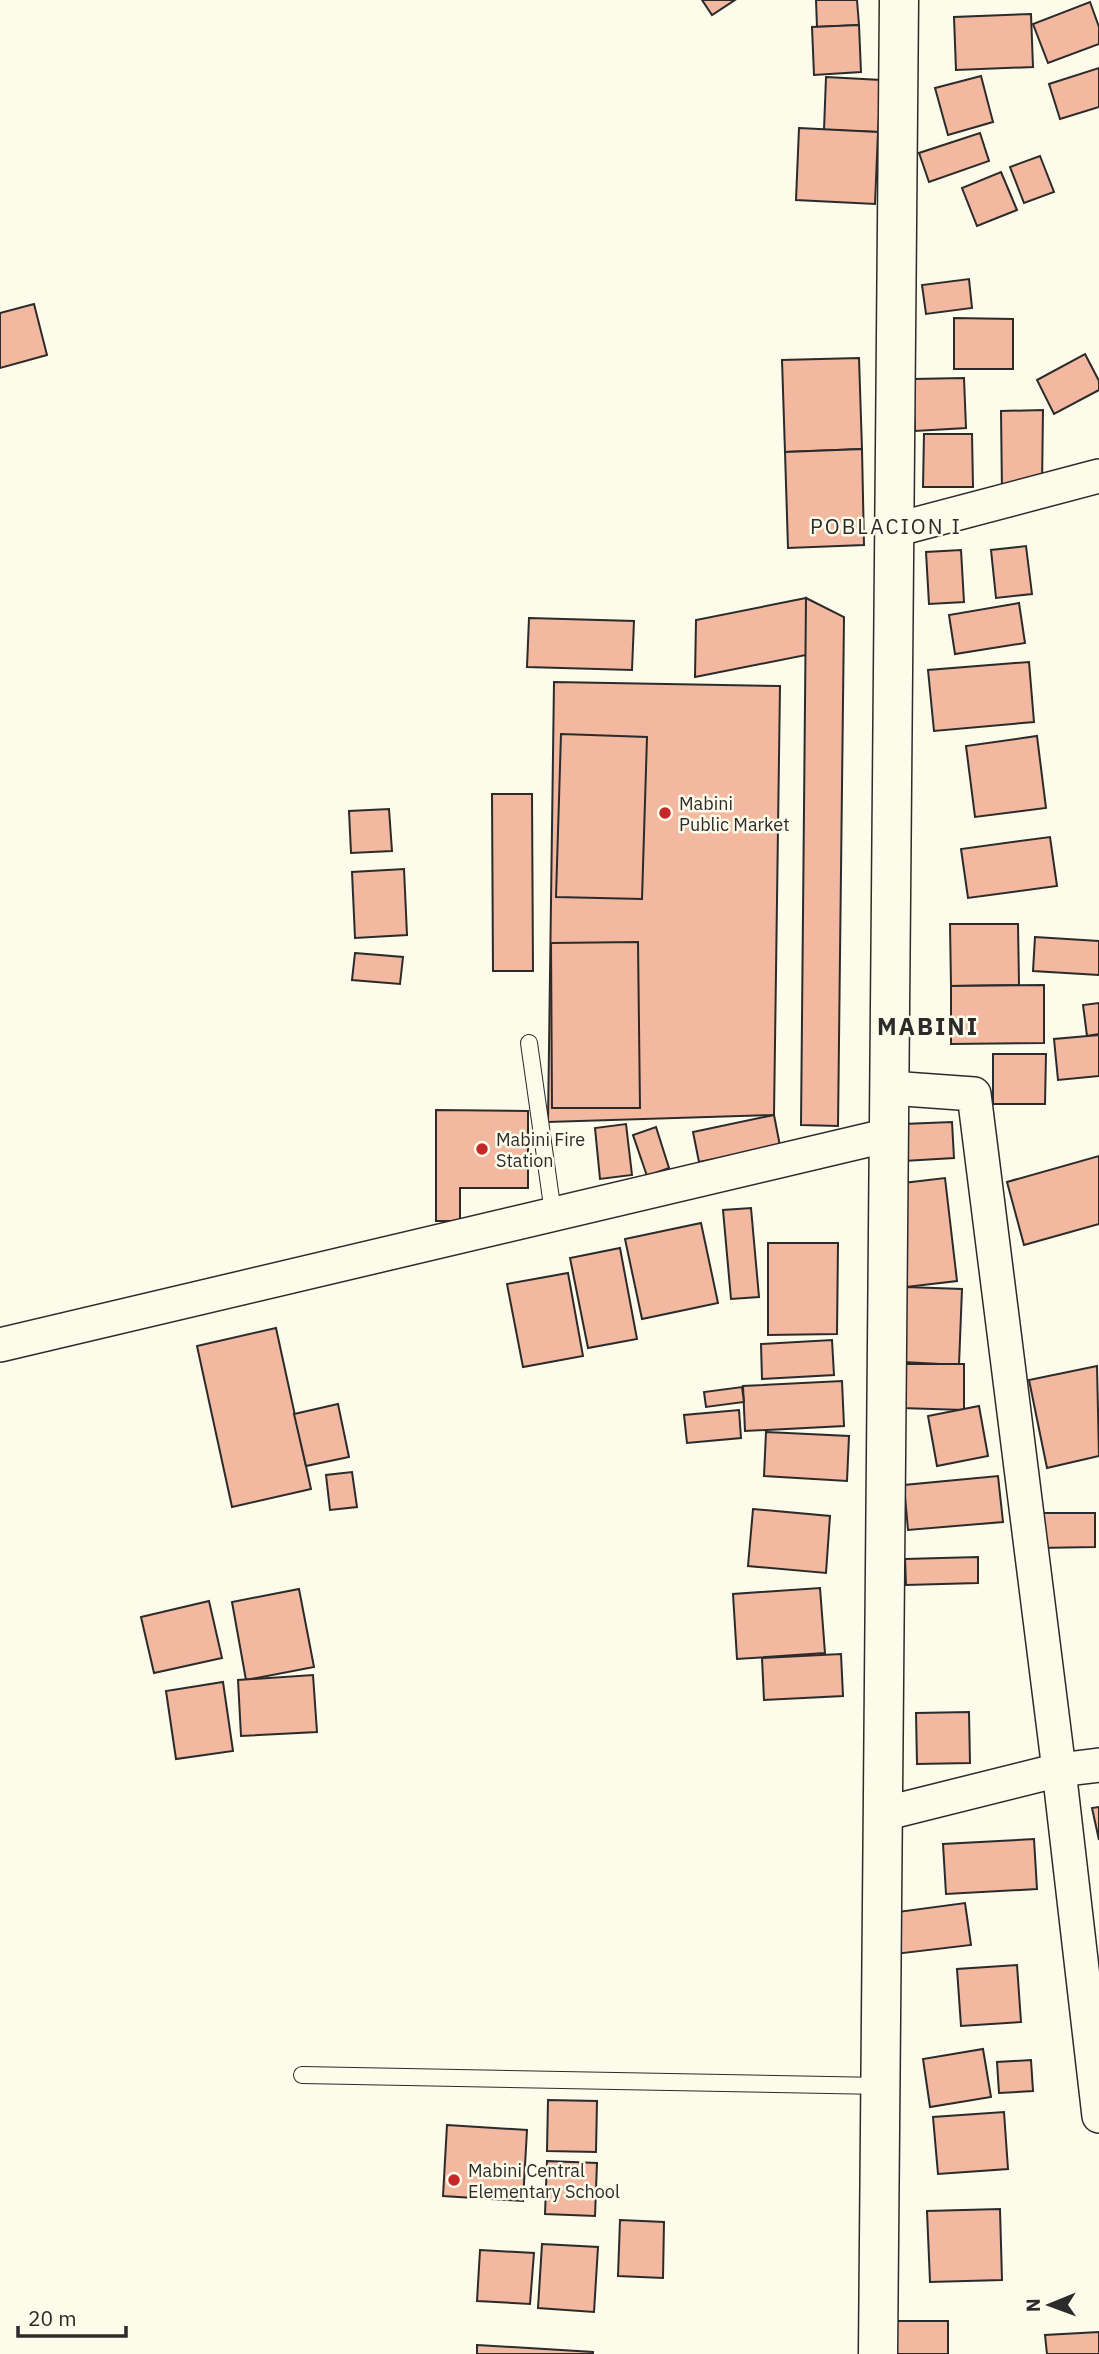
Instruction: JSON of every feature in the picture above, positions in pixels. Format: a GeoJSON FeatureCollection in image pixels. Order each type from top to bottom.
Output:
{"type":"FeatureCollection","features":[{"type":"Feature","properties":{"kind":"main road"},"geometry":{"type":"LineString","coordinates":[[878,2354],[899,0]]}},
{"type":"Feature","properties":{"kind":"street"},"geometry":{"type":"LineString","coordinates":[[894,530],[1099,476]]}},
{"type":"Feature","properties":{"kind":"street"},"geometry":{"type":"LineString","coordinates":[[890,1088],[974,1094],[1059,1770],[1099,2116]]}},
{"type":"Feature","properties":{"kind":"street"},"geometry":{"type":"LineString","coordinates":[[0,1345],[889,1135]]}},
{"type":"Feature","properties":{"kind":"street"},"geometry":{"type":"LineString","coordinates":[[883,1814],[1059,1770],[1099,1765]]}},
{"type":"Feature","properties":{"kind":"lane"},"geometry":{"type":"LineString","coordinates":[[529,1043],[554,1213]]}},
{"type":"Feature","properties":{"kind":"lane"},"geometry":{"type":"LineString","coordinates":[[302,2075],[882,2086]]}},
{"type":"Feature","properties":{"kind":"building"},"geometry":{"type":"Polygon","coordinates":[[[702,0],[735,0],[712,15],[702,0]]]}},
{"type":"Feature","properties":{"kind":"building"},"geometry":{"type":"Polygon","coordinates":[[[816,0],[857,0],[859,25],[817,27],[816,0]]]}},
{"type":"Feature","properties":{"kind":"building"},"geometry":{"type":"Polygon","coordinates":[[[1090,2],[1099,27],[1099,44],[1048,63],[1033,24],[1090,2]]]}},
{"type":"Feature","properties":{"kind":"building"},"geometry":{"type":"Polygon","coordinates":[[[1031,14],[1033,67],[956,70],[954,17],[1031,14]]]}},
{"type":"Feature","properties":{"kind":"building"},"geometry":{"type":"Polygon","coordinates":[[[859,25],[861,72],[814,75],[812,27],[859,25]]]}},
{"type":"Feature","properties":{"kind":"building"},"geometry":{"type":"Polygon","coordinates":[[[1099,68],[1099,107],[1060,119],[1049,84],[1099,68]]]}},
{"type":"Feature","properties":{"kind":"building"},"geometry":{"type":"Polygon","coordinates":[[[981,76],[993,122],[948,135],[935,88],[981,76]]]}},
{"type":"Feature","properties":{"kind":"building"},"geometry":{"type":"Polygon","coordinates":[[[826,77],[881,80],[878,132],[824,130],[826,77]]]}},
{"type":"Feature","properties":{"kind":"building"},"geometry":{"type":"Polygon","coordinates":[[[799,128],[878,132],[875,204],[796,200],[799,128]]]}},
{"type":"Feature","properties":{"kind":"building"},"geometry":{"type":"Polygon","coordinates":[[[980,133],[989,161],[929,182],[919,153],[980,133]]]}},
{"type":"Feature","properties":{"kind":"building"},"geometry":{"type":"Polygon","coordinates":[[[1040,156],[1054,192],[1024,203],[1010,167],[1040,156]]]}},
{"type":"Feature","properties":{"kind":"building"},"geometry":{"type":"Polygon","coordinates":[[[1001,172],[1017,210],[977,226],[962,188],[1001,172]]]}},
{"type":"Feature","properties":{"kind":"building"},"geometry":{"type":"Polygon","coordinates":[[[969,279],[972,308],[926,314],[922,285],[969,279]]]}},
{"type":"Feature","properties":{"kind":"building"},"geometry":{"type":"Polygon","coordinates":[[[34,304],[47,355],[0,368],[0,313],[34,304]]]}},
{"type":"Feature","properties":{"kind":"building"},"geometry":{"type":"Polygon","coordinates":[[[954,318],[1013,319],[1013,369],[954,369],[954,318]]]}},
{"type":"Feature","properties":{"kind":"building"},"geometry":{"type":"Polygon","coordinates":[[[1085,354],[1099,381],[1099,390],[1054,414],[1037,380],[1085,354]]]}},
{"type":"Feature","properties":{"kind":"building"},"geometry":{"type":"Polygon","coordinates":[[[859,358],[862,449],[785,452],[782,360],[859,358]]]}},
{"type":"Feature","properties":{"kind":"building"},"geometry":{"type":"Polygon","coordinates":[[[964,378],[966,428],[915,431],[913,379],[964,378]]]}},
{"type":"Feature","properties":{"kind":"building"},"geometry":{"type":"Polygon","coordinates":[[[1043,410],[1042,487],[1002,492],[1001,411],[1043,410]]]}},
{"type":"Feature","properties":{"kind":"building"},"geometry":{"type":"Polygon","coordinates":[[[924,434],[972,434],[973,487],[923,487],[924,434]]]}},
{"type":"Feature","properties":{"kind":"building"},"geometry":{"type":"Polygon","coordinates":[[[862,449],[864,545],[788,548],[785,452],[862,449]]]}},
{"type":"Feature","properties":{"kind":"building"},"geometry":{"type":"Polygon","coordinates":[[[1026,546],[1032,594],[996,598],[991,550],[1026,546]]]}},
{"type":"Feature","properties":{"kind":"building"},"geometry":{"type":"Polygon","coordinates":[[[961,550],[964,602],[929,604],[926,552],[961,550]]]}},
{"type":"Feature","properties":{"kind":"building"},"geometry":{"type":"Polygon","coordinates":[[[806,598],[806,655],[695,677],[696,620],[806,598]]]}},
{"type":"Feature","properties":{"kind":"building"},"geometry":{"type":"Polygon","coordinates":[[[806,598],[844,617],[838,1126],[801,1125],[806,598]]]}},
{"type":"Feature","properties":{"kind":"building"},"geometry":{"type":"Polygon","coordinates":[[[1019,603],[1025,643],[955,654],[949,615],[1019,603]]]}},
{"type":"Feature","properties":{"kind":"building"},"geometry":{"type":"Polygon","coordinates":[[[529,618],[634,621],[632,670],[527,667],[529,618]]]}},
{"type":"Feature","properties":{"kind":"building"},"geometry":{"type":"Polygon","coordinates":[[[1029,662],[1034,722],[934,731],[928,670],[1029,662]]]}},
{"type":"Feature","properties":{"kind":"building","name":"Mabini Public Market"},"geometry":{"type":"Polygon","coordinates":[[[554,682],[780,686],[774,1115],[548,1122],[554,682]]]}},
{"type":"Feature","properties":{"kind":"building"},"geometry":{"type":"Polygon","coordinates":[[[561,734],[647,737],[642,899],[556,897],[561,734]]]}},
{"type":"Feature","properties":{"kind":"building"},"geometry":{"type":"Polygon","coordinates":[[[1037,736],[1046,808],[975,817],[966,746],[1037,736]]]}},
{"type":"Feature","properties":{"kind":"building"},"geometry":{"type":"Polygon","coordinates":[[[492,794],[532,794],[533,971],[493,971],[492,794]]]}},
{"type":"Feature","properties":{"kind":"building"},"geometry":{"type":"Polygon","coordinates":[[[389,809],[392,851],[351,853],[349,811],[389,809]]]}},
{"type":"Feature","properties":{"kind":"building"},"geometry":{"type":"Polygon","coordinates":[[[1050,837],[1057,886],[968,898],[961,849],[1050,837]]]}},
{"type":"Feature","properties":{"kind":"building"},"geometry":{"type":"Polygon","coordinates":[[[404,869],[407,935],[355,938],[352,872],[404,869]]]}},
{"type":"Feature","properties":{"kind":"building"},"geometry":{"type":"Polygon","coordinates":[[[950,924],[1018,924],[1019,985],[951,986],[950,924]]]}},
{"type":"Feature","properties":{"kind":"building"},"geometry":{"type":"Polygon","coordinates":[[[1035,937],[1099,941],[1099,975],[1033,971],[1035,937]]]}},
{"type":"Feature","properties":{"kind":"building"},"geometry":{"type":"Polygon","coordinates":[[[638,942],[640,1108],[552,1108],[551,943],[638,942]]]}},
{"type":"Feature","properties":{"kind":"building"},"geometry":{"type":"Polygon","coordinates":[[[355,953],[403,957],[400,984],[352,980],[355,953]]]}},
{"type":"Feature","properties":{"kind":"building"},"geometry":{"type":"Polygon","coordinates":[[[1044,985],[1044,1043],[951,1044],[951,986],[1044,985]]]}},
{"type":"Feature","properties":{"kind":"building"},"geometry":{"type":"Polygon","coordinates":[[[1099,1003],[1099,1034],[1087,1036],[1083,1005],[1099,1003]]]}},
{"type":"Feature","properties":{"kind":"building"},"geometry":{"type":"Polygon","coordinates":[[[1099,1035],[1099,1076],[1058,1080],[1054,1039],[1099,1035]]]}},
{"type":"Feature","properties":{"kind":"building"},"geometry":{"type":"Polygon","coordinates":[[[993,1054],[1046,1054],[1045,1104],[993,1104],[993,1054]]]}},
{"type":"Feature","properties":{"kind":"building","name":"Mabini Fire Station"},"geometry":{"type":"Polygon","coordinates":[[[436,1110],[528,1111],[528,1188],[460,1188],[460,1221],[436,1221],[436,1110]]]}},
{"type":"Feature","properties":{"kind":"building"},"geometry":{"type":"Polygon","coordinates":[[[774,1115],[780,1146],[699,1162],[693,1132],[774,1115]]]}},
{"type":"Feature","properties":{"kind":"building"},"geometry":{"type":"Polygon","coordinates":[[[952,1122],[954,1158],[904,1161],[903,1124],[952,1122]]]}},
{"type":"Feature","properties":{"kind":"building"},"geometry":{"type":"Polygon","coordinates":[[[626,1124],[632,1175],[600,1179],[595,1128],[626,1124]]]}},
{"type":"Feature","properties":{"kind":"building"},"geometry":{"type":"Polygon","coordinates":[[[656,1127],[669,1168],[647,1176],[633,1135],[656,1127]]]}},
{"type":"Feature","properties":{"kind":"building"},"geometry":{"type":"Polygon","coordinates":[[[1099,1156],[1099,1224],[1024,1245],[1007,1182],[1099,1156]]]}},
{"type":"Feature","properties":{"kind":"building"},"geometry":{"type":"Polygon","coordinates":[[[945,1178],[957,1281],[906,1287],[895,1184],[945,1178]]]}},
{"type":"Feature","properties":{"kind":"building"},"geometry":{"type":"Polygon","coordinates":[[[751,1208],[759,1297],[731,1299],[723,1210],[751,1208]]]}},
{"type":"Feature","properties":{"kind":"building"},"geometry":{"type":"Polygon","coordinates":[[[701,1223],[718,1303],[642,1319],[625,1239],[701,1223]]]}},
{"type":"Feature","properties":{"kind":"building"},"geometry":{"type":"Polygon","coordinates":[[[768,1243],[838,1243],[837,1334],[768,1335],[768,1243]]]}},
{"type":"Feature","properties":{"kind":"building"},"geometry":{"type":"Polygon","coordinates":[[[620,1248],[637,1339],[588,1348],[570,1258],[620,1248]]]}},
{"type":"Feature","properties":{"kind":"building"},"geometry":{"type":"Polygon","coordinates":[[[568,1273],[583,1356],[523,1367],[507,1284],[568,1273]]]}},
{"type":"Feature","properties":{"kind":"building"},"geometry":{"type":"Polygon","coordinates":[[[906,1287],[962,1289],[959,1365],[903,1362],[906,1287]]]}},
{"type":"Feature","properties":{"kind":"building"},"geometry":{"type":"Polygon","coordinates":[[[276,1328],[311,1489],[232,1507],[197,1346],[276,1328]]]}},
{"type":"Feature","properties":{"kind":"building"},"geometry":{"type":"Polygon","coordinates":[[[832,1340],[834,1375],[762,1379],[761,1344],[832,1340]]]}},
{"type":"Feature","properties":{"kind":"building"},"geometry":{"type":"Polygon","coordinates":[[[902,1364],[964,1364],[964,1410],[901,1408],[902,1364]]]}},
{"type":"Feature","properties":{"kind":"building"},"geometry":{"type":"Polygon","coordinates":[[[1097,1366],[1099,1456],[1047,1468],[1029,1380],[1097,1366]]]}},
{"type":"Feature","properties":{"kind":"building"},"geometry":{"type":"Polygon","coordinates":[[[842,1381],[844,1426],[745,1431],[743,1386],[842,1381]]]}},
{"type":"Feature","properties":{"kind":"building"},"geometry":{"type":"Polygon","coordinates":[[[742,1387],[744,1402],[706,1407],[704,1392],[742,1387]]]}},
{"type":"Feature","properties":{"kind":"building"},"geometry":{"type":"Polygon","coordinates":[[[338,1404],[349,1457],[306,1466],[294,1414],[338,1404]]]}},
{"type":"Feature","properties":{"kind":"building"},"geometry":{"type":"Polygon","coordinates":[[[979,1406],[988,1456],[937,1466],[928,1416],[979,1406]]]}},
{"type":"Feature","properties":{"kind":"building"},"geometry":{"type":"Polygon","coordinates":[[[739,1410],[741,1438],[687,1443],[684,1415],[739,1410]]]}},
{"type":"Feature","properties":{"kind":"building"},"geometry":{"type":"Polygon","coordinates":[[[766,1432],[849,1436],[847,1481],[764,1476],[766,1432]]]}},
{"type":"Feature","properties":{"kind":"building"},"geometry":{"type":"Polygon","coordinates":[[[352,1472],[357,1507],[330,1510],[326,1475],[352,1472]]]}},
{"type":"Feature","properties":{"kind":"building"},"geometry":{"type":"Polygon","coordinates":[[[998,1476],[1003,1522],[908,1530],[904,1485],[998,1476]]]}},
{"type":"Feature","properties":{"kind":"building"},"geometry":{"type":"Polygon","coordinates":[[[753,1509],[830,1516],[826,1573],[748,1566],[753,1509]]]}},
{"type":"Feature","properties":{"kind":"building"},"geometry":{"type":"Polygon","coordinates":[[[1037,1513],[1095,1513],[1095,1547],[1037,1548],[1037,1513]]]}},
{"type":"Feature","properties":{"kind":"building"},"geometry":{"type":"Polygon","coordinates":[[[978,1557],[978,1583],[906,1585],[905,1559],[978,1557]]]}},
{"type":"Feature","properties":{"kind":"building"},"geometry":{"type":"Polygon","coordinates":[[[820,1588],[825,1653],[737,1659],[733,1594],[820,1588]]]}},
{"type":"Feature","properties":{"kind":"building"},"geometry":{"type":"Polygon","coordinates":[[[299,1589],[314,1667],[246,1680],[232,1602],[299,1589]]]}},
{"type":"Feature","properties":{"kind":"building"},"geometry":{"type":"Polygon","coordinates":[[[209,1601],[222,1658],[154,1673],[141,1617],[209,1601]]]}},
{"type":"Feature","properties":{"kind":"building"},"geometry":{"type":"Polygon","coordinates":[[[841,1654],[843,1696],[764,1700],[762,1658],[841,1654]]]}},
{"type":"Feature","properties":{"kind":"building"},"geometry":{"type":"Polygon","coordinates":[[[313,1675],[317,1732],[241,1736],[238,1680],[313,1675]]]}},
{"type":"Feature","properties":{"kind":"building"},"geometry":{"type":"Polygon","coordinates":[[[223,1682],[233,1751],[176,1759],[166,1691],[223,1682]]]}},
{"type":"Feature","properties":{"kind":"building"},"geometry":{"type":"Polygon","coordinates":[[[969,1712],[970,1763],[917,1764],[916,1713],[969,1712]]]}},
{"type":"Feature","properties":{"kind":"building"},"geometry":{"type":"Polygon","coordinates":[[[1099,1807],[1099,1840],[1092,1808],[1099,1807]]]}},
{"type":"Feature","properties":{"kind":"building"},"geometry":{"type":"Polygon","coordinates":[[[1034,1839],[1037,1889],[946,1894],[943,1844],[1034,1839]]]}},
{"type":"Feature","properties":{"kind":"building"},"geometry":{"type":"Polygon","coordinates":[[[965,1903],[971,1945],[895,1954],[890,1913],[965,1903]]]}},
{"type":"Feature","properties":{"kind":"building"},"geometry":{"type":"Polygon","coordinates":[[[1017,1965],[1021,2022],[961,2026],[957,1969],[1017,1965]]]}},
{"type":"Feature","properties":{"kind":"building"},"geometry":{"type":"Polygon","coordinates":[[[983,2049],[991,2097],[930,2107],[923,2059],[983,2049]]]}},
{"type":"Feature","properties":{"kind":"building"},"geometry":{"type":"Polygon","coordinates":[[[1031,2060],[1033,2091],[999,2093],[997,2062],[1031,2060]]]}},
{"type":"Feature","properties":{"kind":"building"},"geometry":{"type":"Polygon","coordinates":[[[548,2100],[597,2101],[596,2152],[547,2151],[548,2100]]]}},
{"type":"Feature","properties":{"kind":"building"},"geometry":{"type":"Polygon","coordinates":[[[1004,2112],[1008,2169],[938,2174],[933,2117],[1004,2112]]]}},
{"type":"Feature","properties":{"kind":"building"},"geometry":{"type":"Polygon","coordinates":[[[447,2125],[527,2130],[523,2201],[443,2196],[447,2125]]]}},
{"type":"Feature","properties":{"kind":"building"},"geometry":{"type":"Polygon","coordinates":[[[547,2161],[597,2163],[595,2216],[545,2214],[547,2161]]]}},
{"type":"Feature","properties":{"kind":"building"},"geometry":{"type":"Polygon","coordinates":[[[1000,2209],[1002,2280],[930,2282],[927,2211],[1000,2209]]]}},
{"type":"Feature","properties":{"kind":"building"},"geometry":{"type":"Polygon","coordinates":[[[620,2220],[664,2222],[663,2278],[618,2276],[620,2220]]]}},
{"type":"Feature","properties":{"kind":"building"},"geometry":{"type":"Polygon","coordinates":[[[542,2244],[598,2247],[594,2312],[538,2308],[542,2244]]]}},
{"type":"Feature","properties":{"kind":"building"},"geometry":{"type":"Polygon","coordinates":[[[480,2250],[534,2253],[530,2304],[477,2301],[480,2250]]]}},
{"type":"Feature","properties":{"kind":"building"},"geometry":{"type":"Polygon","coordinates":[[[896,2321],[948,2321],[948,2354],[896,2354],[896,2321]]]}},
{"type":"Feature","properties":{"kind":"building"},"geometry":{"type":"Polygon","coordinates":[[[1099,2332],[1099,2354],[1047,2354],[1045,2335],[1099,2332]]]}},
{"type":"Feature","properties":{"kind":"building"},"geometry":{"type":"Polygon","coordinates":[[[477,2345],[593,2352],[593,2354],[477,2354],[477,2345]]]}},
{"type":"Feature","properties":{"kind":"place","name":"Mabini Public Market"},"geometry":{"type":"Point","coordinates":[665,813]}},
{"type":"Feature","properties":{"kind":"place","name":"Mabini Fire Station"},"geometry":{"type":"Point","coordinates":[482,1149]}},
{"type":"Feature","properties":{"kind":"place","name":"Mabini Central Elementary School"},"geometry":{"type":"Point","coordinates":[454,2180]}},
{"type":"Feature","properties":{"kind":"district","name":"POBLACION I"},"geometry":{"type":"Point","coordinates":[886,526]}},
{"type":"Feature","properties":{"kind":"district","name":"MABINI"},"geometry":{"type":"Point","coordinates":[928,1026]}}]}
